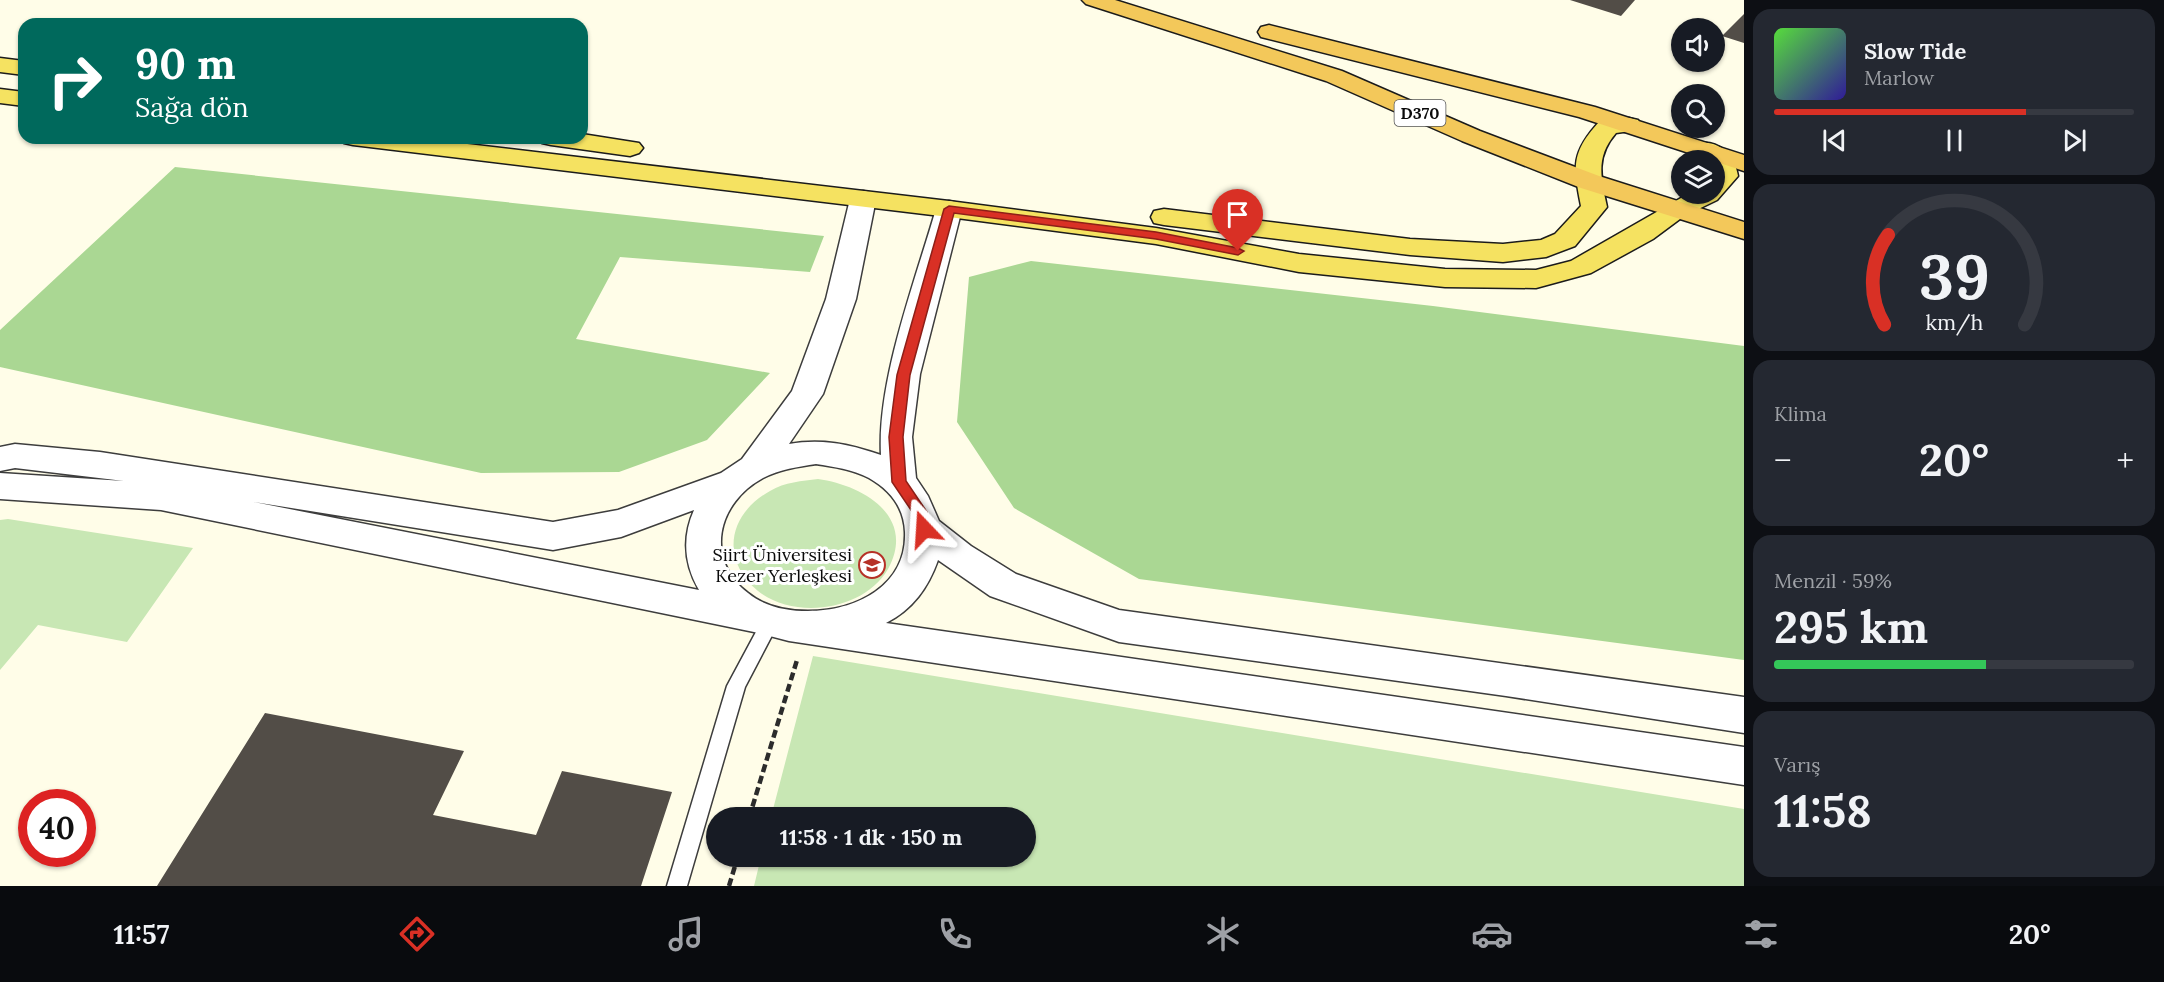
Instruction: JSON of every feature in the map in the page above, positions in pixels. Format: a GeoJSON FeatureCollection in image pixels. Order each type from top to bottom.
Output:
{"type":"FeatureCollection","features":[{"type":"Feature","properties":{"kind":"highway","name":"D370"},"geometry":{"type":"LineString","coordinates":[[1094,0],[1334,76],[1471,136],[1590,182],[1744,231]]}},
{"type":"Feature","properties":{"kind":"highway","name":"D370"},"geometry":{"type":"LineString","coordinates":[[1156,0],[1321,47],[1587,112],[1705,148],[1744,163]]}},
{"type":"Feature","properties":{"kind":"main road"},"geometry":{"type":"LineString","coordinates":[[0,65],[18,67]]}},
{"type":"Feature","properties":{"kind":"main road"},"geometry":{"type":"LineString","coordinates":[[0,96],[18,98]]}},
{"type":"Feature","properties":{"kind":"main road"},"geometry":{"type":"LineString","coordinates":[[588,143],[1410,247],[1503,253],[1546,248],[1565,240],[1594,207],[1586,157],[1609,126],[1629,124]]}},
{"type":"Feature","properties":{"kind":"main road"},"geometry":{"type":"LineString","coordinates":[[403,144],[949,209],[1156,236],[1299,263],[1445,278],[1536,279],[1581,267],[1643,233],[1687,204]]}},
{"type":"Feature","properties":{"kind":"street"},"geometry":{"type":"LineString","coordinates":[[0,459],[15,456],[123,468],[553,536],[621,523],[743,475],[784,456],[816,452],[837,455],[875,466],[899,482],[920,512],[924,529],[920,561],[913,577],[895,598],[870,614],[840,625],[777,622],[728,600],[710,578],[702,552],[703,527],[712,504],[743,475],[807,394],[841,299],[863,199]]}},
{"type":"Feature","properties":{"kind":"street"},"geometry":{"type":"LineString","coordinates":[[899,482],[896,437],[904,375],[949,209]]}},
{"type":"Feature","properties":{"kind":"street"},"geometry":{"type":"LineString","coordinates":[[0,486],[161,497],[777,622],[1744,766]]}},
{"type":"Feature","properties":{"kind":"street"},"geometry":{"type":"LineString","coordinates":[[924,529],[958,556],[1003,585],[1119,627],[1506,679],[1744,715]]}},
{"type":"Feature","properties":{"kind":"lane"},"geometry":{"type":"LineString","coordinates":[[677,886],[736,686],[777,622]]}},
{"type":"Feature","properties":{"kind":"path"},"geometry":{"type":"LineString","coordinates":[[751,807],[777,622]]}},
{"type":"Feature","properties":{"kind":"path"},"geometry":{"type":"LineString","coordinates":[[729,886],[735,867]]}},
{"type":"Feature","properties":{"kind":"green space"},"geometry":{"type":"Polygon","coordinates":[[[175,167],[824,236],[810,272],[620,257],[576,339],[770,373],[707,440],[619,472],[481,473],[0,367],[0,330],[175,167]]]}},
{"type":"Feature","properties":{"kind":"green space"},"geometry":{"type":"Polygon","coordinates":[[[1031,261],[1433,306],[1744,346],[1744,660],[1139,579],[1014,508],[957,422],[969,277],[1031,261]]]}},
{"type":"Feature","properties":{"kind":"green space"},"geometry":{"type":"Polygon","coordinates":[[[818,479],[852,488],[880,506],[890,519],[895,533],[895,550],[888,569],[877,583],[863,594],[828,607],[790,606],[758,591],[746,579],[738,566],[734,552],[734,538],[745,512],[770,491],[794,482],[818,479]]]}},
{"type":"Feature","properties":{"kind":"green space"},"geometry":{"type":"Polygon","coordinates":[[[8,519],[193,548],[127,642],[38,625],[0,670],[0,520],[8,519]]]}},
{"type":"Feature","properties":{"kind":"green space"},"geometry":{"type":"Polygon","coordinates":[[[813,656],[1744,809],[1744,886],[754,886],[759,867],[1036,867],[1036,807],[774,807],[813,656]]]}},
{"type":"Feature","properties":{"kind":"building"},"geometry":{"type":"Polygon","coordinates":[[[1570,0],[1635,0],[1621,16],[1570,0]]]}},
{"type":"Feature","properties":{"kind":"building"},"geometry":{"type":"Polygon","coordinates":[[[1744,14],[1744,43],[1725,37],[1725,33],[1744,14]]]}},
{"type":"Feature","properties":{"kind":"building"},"geometry":{"type":"Polygon","coordinates":[[[265,713],[464,751],[433,815],[536,835],[562,771],[672,792],[641,886],[157,886],[265,713]]]}},
{"type":"Feature","properties":{"kind":"place","name":"Siirt Üniversitesi Kezer Yerleşkesi"},"geometry":{"type":"Point","coordinates":[872,565]}},
{"type":"Feature","properties":{"kind":"route"},"geometry":{"type":"LineString","coordinates":[[924,529],[920,512],[911,496],[899,482],[896,437],[904,375],[949,209],[1156,236],[1238,251]]}}]}
